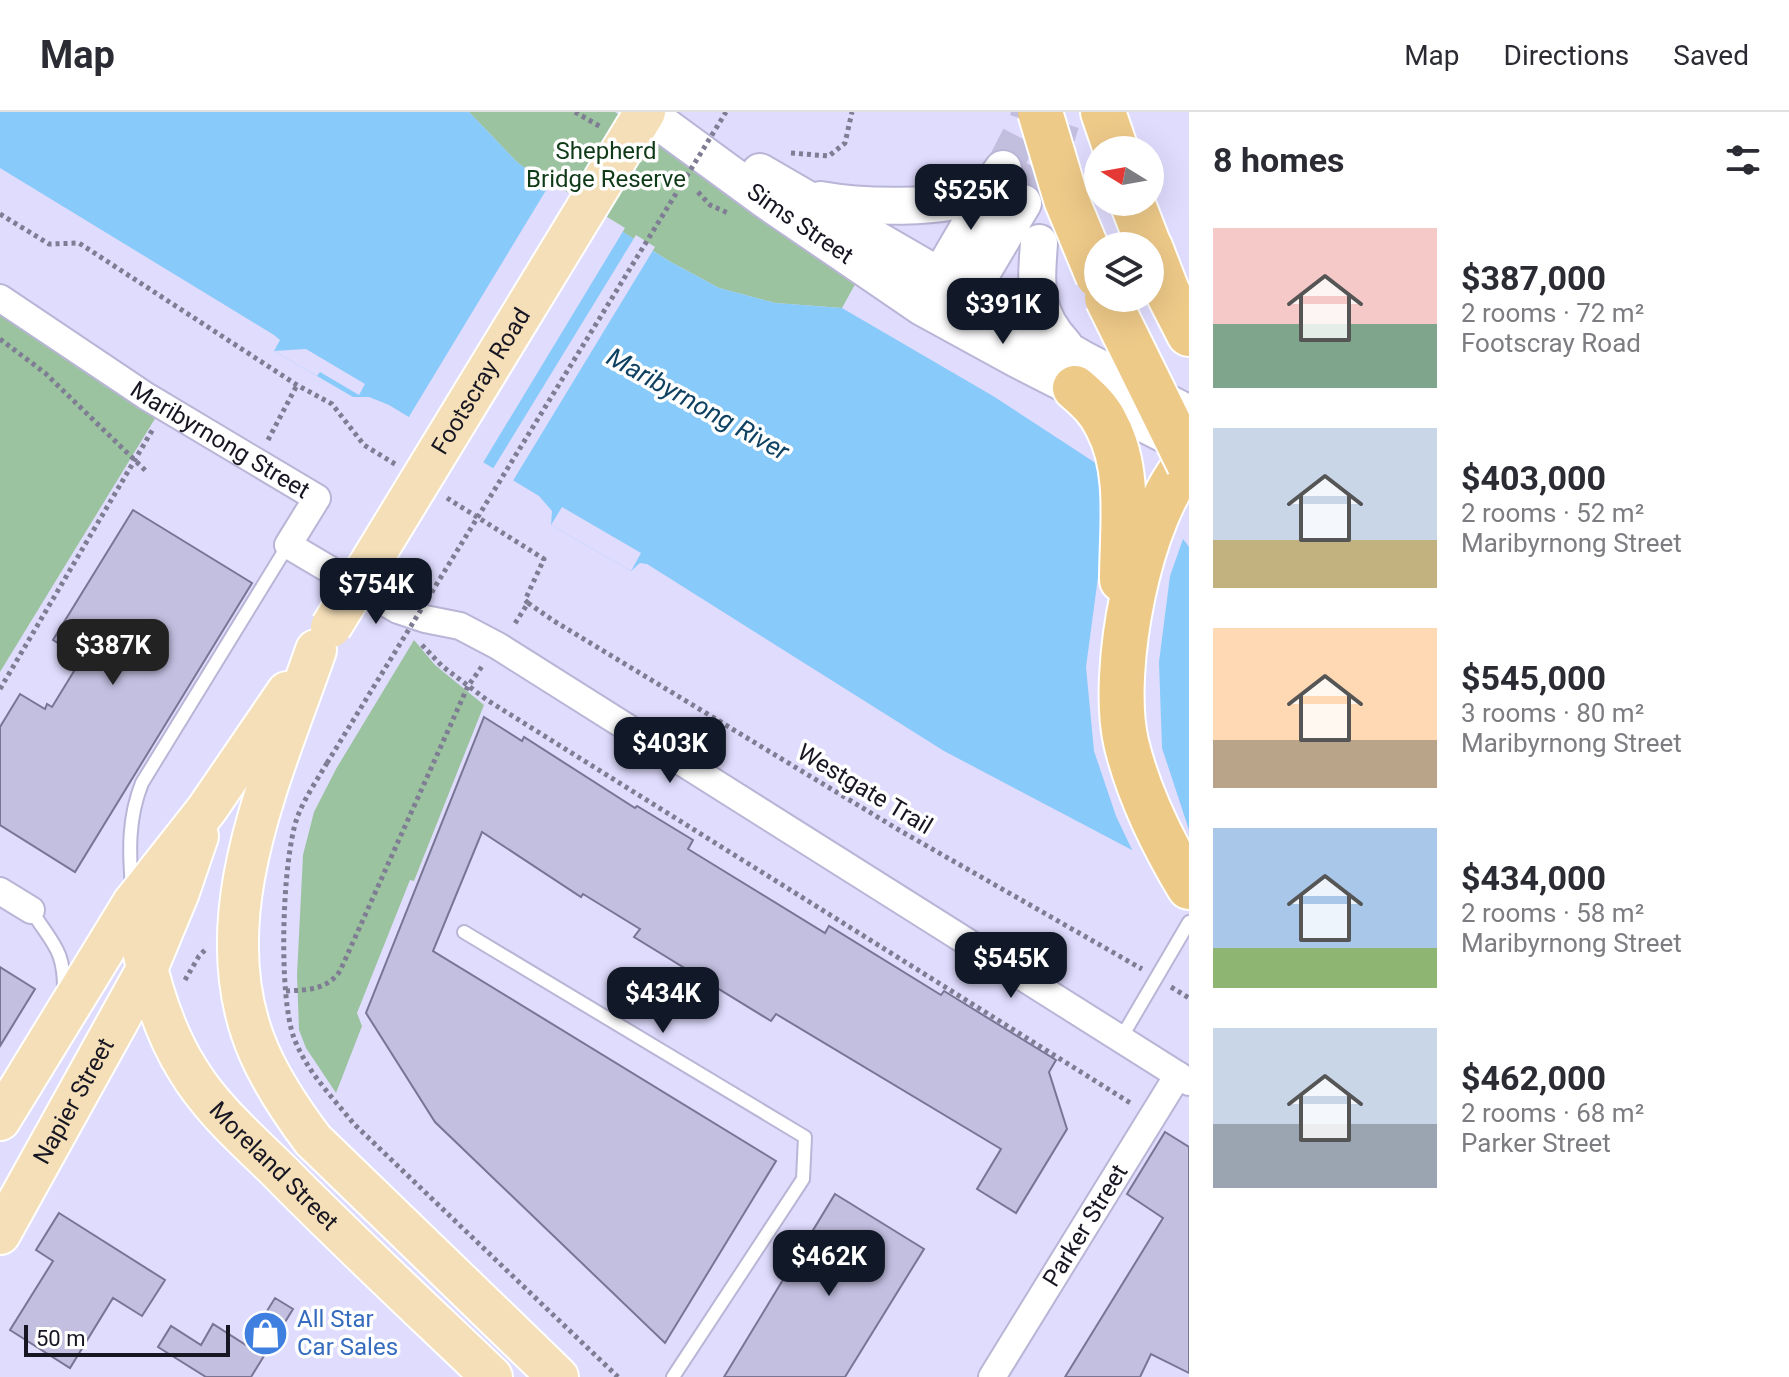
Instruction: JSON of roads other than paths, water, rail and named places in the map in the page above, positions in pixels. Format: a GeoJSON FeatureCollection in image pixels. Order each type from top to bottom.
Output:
{"type":"FeatureCollection","features":[{"type":"Feature","properties":{"kind":"highway"},"geometry":{"type":"LineString","coordinates":[[1040,112],[1066,199],[1084,242]]}},
{"type":"Feature","properties":{"kind":"highway"},"geometry":{"type":"LineString","coordinates":[[1103,112],[1111,136]]}},
{"type":"Feature","properties":{"kind":"highway"},"geometry":{"type":"LineString","coordinates":[[1164,278],[1189,334]]}},
{"type":"Feature","properties":{"kind":"highway"},"geometry":{"type":"LineString","coordinates":[[1113,312],[1183,471],[1158,511],[1141,561],[1129,618],[1123,670]]}},
{"type":"Feature","properties":{"kind":"highway"},"geometry":{"type":"LineString","coordinates":[[1072,369],[1101,415],[1119,459],[1125,738],[1134,772],[1169,854],[1189,887]]}},
{"type":"Feature","properties":{"kind":"main road","name":"Footscray Road"},"geometry":{"type":"LineString","coordinates":[[133,903],[207,809],[323,638],[648,114]]}},
{"type":"Feature","properties":{"kind":"main road","name":"Footscray Road"},"geometry":{"type":"LineString","coordinates":[[239,899],[262,810],[323,638]]}},
{"type":"Feature","properties":{"kind":"main road","name":"Footscray Road"},"geometry":{"type":"LineString","coordinates":[[164,978],[179,892],[207,809]]}},
{"type":"Feature","properties":{"kind":"main road","name":"Moreland Street"},"geometry":{"type":"LineString","coordinates":[[239,899],[236,936],[249,1018],[258,1049],[289,1108],[313,1140],[340,1168],[558,1377]]}},
{"type":"Feature","properties":{"kind":"main road","name":"Moreland Street"},"geometry":{"type":"LineString","coordinates":[[133,903],[164,978],[167,1028],[180,1056],[218,1109],[492,1377]]}},
{"type":"Feature","properties":{"kind":"main road"},"geometry":{"type":"LineString","coordinates":[[0,1120],[133,903]]}},
{"type":"Feature","properties":{"kind":"main road","name":"Napier Street"},"geometry":{"type":"LineString","coordinates":[[0,1234],[164,978]]}},
{"type":"Feature","properties":{"kind":"street","name":"Sims Street"},"geometry":{"type":"LineString","coordinates":[[648,114],[806,198],[955,283],[1072,369]]}},
{"type":"Feature","properties":{"kind":"street","name":"Sims Street"},"geometry":{"type":"LineString","coordinates":[[648,114],[767,201],[937,315],[1072,369]]}},
{"type":"Feature","properties":{"kind":"street"},"geometry":{"type":"LineString","coordinates":[[806,198],[885,206],[948,202],[987,189],[1003,169],[955,283],[937,315]]}},
{"type":"Feature","properties":{"kind":"street"},"geometry":{"type":"LineString","coordinates":[[955,283],[1023,203]]}},
{"type":"Feature","properties":{"kind":"street"},"geometry":{"type":"LineString","coordinates":[[1039,243],[1036,289],[1041,312],[1072,369],[1189,447]]}},
{"type":"Feature","properties":{"kind":"street","name":"Maribyrnong Street"},"geometry":{"type":"LineString","coordinates":[[0,298],[166,407],[317,498],[284,550]]}},
{"type":"Feature","properties":{"kind":"street"},"geometry":{"type":"LineString","coordinates":[[1072,369],[1189,414]]}},
{"type":"Feature","properties":{"kind":"street"},"geometry":{"type":"LineString","coordinates":[[284,550],[398,610],[460,626],[498,646],[1184,1079]]}},
{"type":"Feature","properties":{"kind":"street"},"geometry":{"type":"LineString","coordinates":[[0,891],[31,910]]}},
{"type":"Feature","properties":{"kind":"street","name":"Parker Street"},"geometry":{"type":"LineString","coordinates":[[992,1377],[1153,1117],[1184,1079]]}},
{"type":"Feature","properties":{"kind":"lane"},"geometry":{"type":"LineString","coordinates":[[133,903],[129,832],[142,783],[284,550]]}},
{"type":"Feature","properties":{"kind":"lane"},"geometry":{"type":"LineString","coordinates":[[31,910],[59,951],[64,981],[62,1017]]}},
{"type":"Feature","properties":{"kind":"lane"},"geometry":{"type":"LineString","coordinates":[[1120,1040],[1189,922]]}},
{"type":"Feature","properties":{"kind":"lane"},"geometry":{"type":"LineString","coordinates":[[464,932],[805,1137],[803,1179],[673,1377]]}},
{"type":"Feature","properties":{"kind":"water","name":"Maribyrnong River"},"geometry":{"type":"Polygon","coordinates":[[[0,112],[469,112],[517,162],[669,261],[719,288],[775,303],[842,308],[993,396],[1189,524],[1189,880],[944,751],[647,564],[640,563],[631,571],[551,525],[552,511],[539,496],[389,405],[369,397],[353,397],[274,351],[280,340],[274,335],[0,168],[0,112]]]}},
{"type":"Feature","properties":{"kind":"tunnel"},"geometry":{"type":"LineString","coordinates":[[1003,169],[1030,112]]}},
{"type":"Feature","properties":{"kind":"tunnel"},"geometry":{"type":"LineString","coordinates":[[1023,203],[1050,158],[1065,112]]}},
{"type":"Feature","properties":{"kind":"place","name":"All Star Car Sales"},"geometry":{"type":"Point","coordinates":[266,1333]}},
{"type":"Feature","properties":{"kind":"park label","name":"Shepherd Bridge Reserve"},"geometry":{"type":"Point","coordinates":[606,165]}}]}
